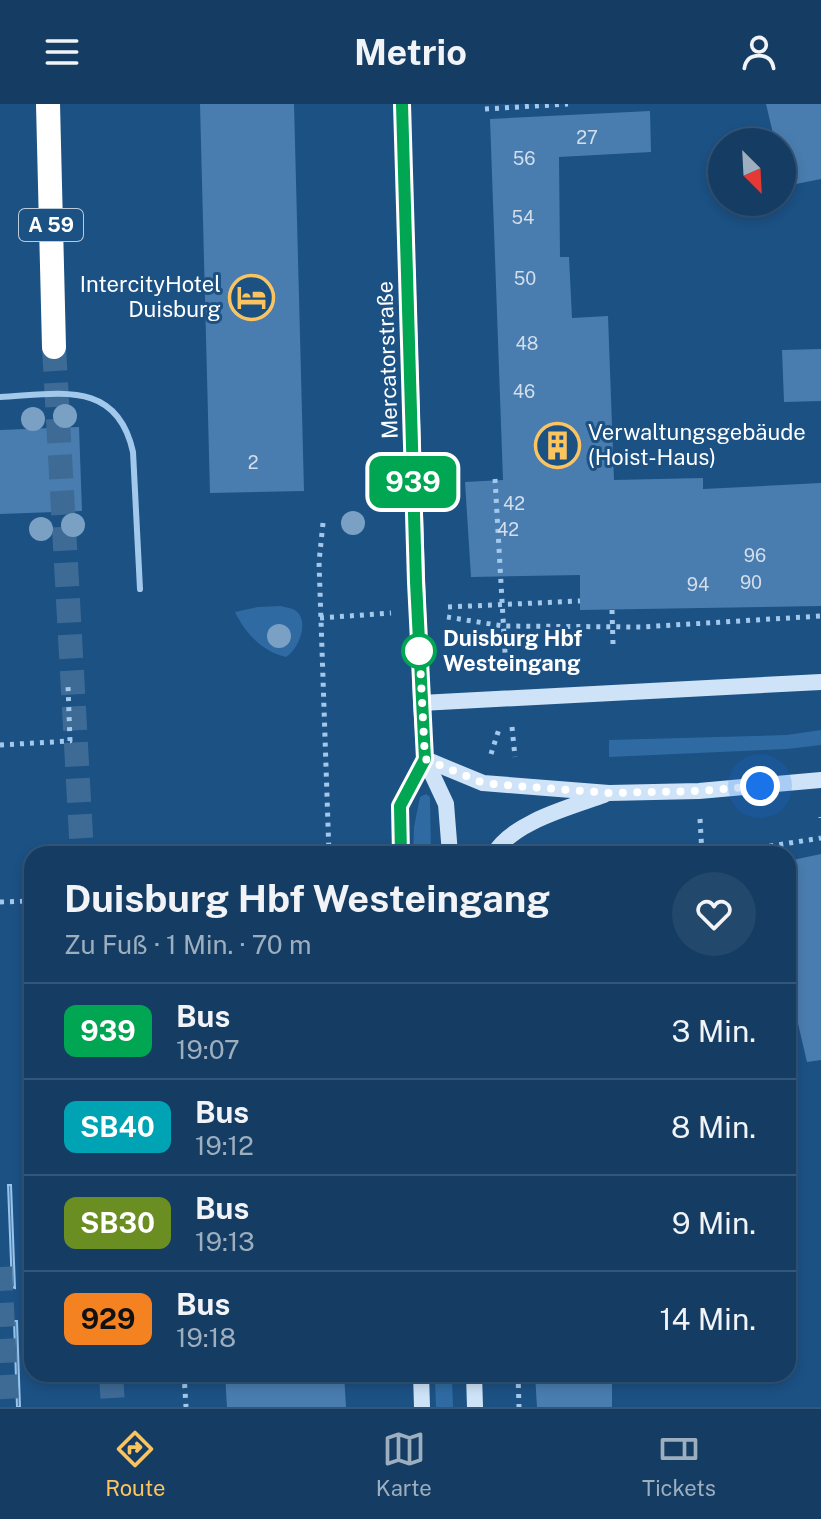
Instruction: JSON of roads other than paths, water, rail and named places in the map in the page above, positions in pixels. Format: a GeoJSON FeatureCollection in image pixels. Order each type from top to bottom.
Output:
{"type":"FeatureCollection","features":[{"type":"Feature","properties":{"kind":"highway","name":"A 59"},"geometry":{"type":"LineString","coordinates":[[48,104],[54,347]]}},
{"type":"Feature","properties":{"kind":"main road","name":"Mercatorstraße"},"geometry":{"type":"LineString","coordinates":[[402,104],[421,703],[425,759],[446,804],[449,846]]}},
{"type":"Feature","properties":{"kind":"main road"},"geometry":{"type":"LineString","coordinates":[[421,703],[821,682]]}},
{"type":"Feature","properties":{"kind":"main road"},"geometry":{"type":"LineString","coordinates":[[401,846],[400,806],[425,759],[483,783],[609,793],[699,791],[821,780]]}},
{"type":"Feature","properties":{"kind":"main road"},"geometry":{"type":"LineString","coordinates":[[500,846],[521,829],[609,793]]}},
{"type":"Feature","properties":{"kind":"main road"},"geometry":{"type":"LineString","coordinates":[[421,1382],[422,1407]]}},
{"type":"Feature","properties":{"kind":"main road"},"geometry":{"type":"LineString","coordinates":[[474,1382],[475,1407]]}},
{"type":"Feature","properties":{"kind":"lane"},"geometry":{"type":"LineString","coordinates":[[0,397],[76,394],[96,399],[118,415],[129,432],[133,452],[140,589]]}},
{"type":"Feature","properties":{"kind":"tunnel"},"geometry":{"type":"LineString","coordinates":[[54,347],[82,846]]}},
{"type":"Feature","properties":{"kind":"tunnel"},"geometry":{"type":"LineString","coordinates":[[0,1267],[7,1407]]}},
{"type":"Feature","properties":{"kind":"tunnel"},"geometry":{"type":"LineString","coordinates":[[111,1382],[113,1407]]}},
{"type":"Feature","properties":{"kind":"place","name":"IntercityHotel Duisburg"},"geometry":{"type":"Point","coordinates":[252,297]}},
{"type":"Feature","properties":{"kind":"place","name":"Verwaltungsgebäude (Hoist-Haus)"},"geometry":{"type":"Point","coordinates":[557,445]}},
{"type":"Feature","properties":{"kind":"place","name":"Duisburg Hbf Westeingang"},"geometry":{"type":"Point","coordinates":[419,651]}}]}
